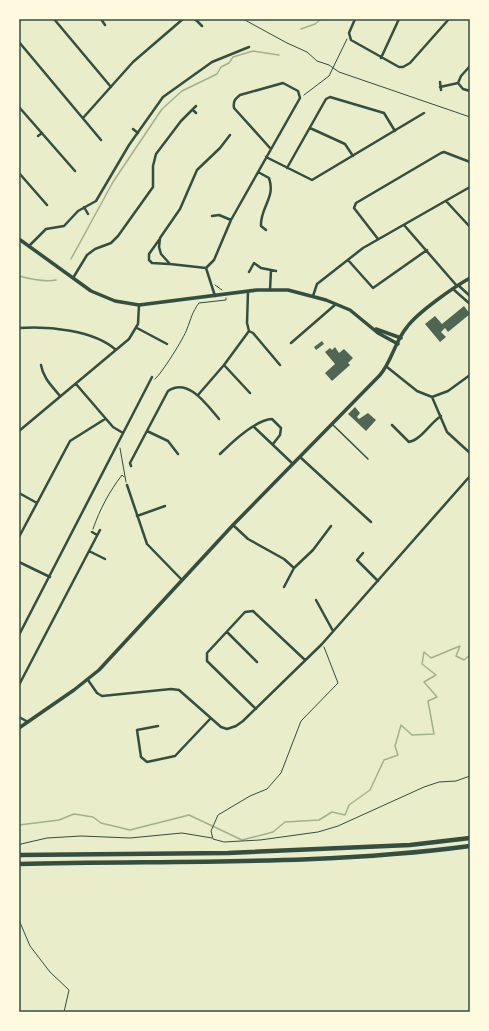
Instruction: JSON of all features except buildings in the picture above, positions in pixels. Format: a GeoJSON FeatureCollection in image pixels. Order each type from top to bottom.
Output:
{"type":"FeatureCollection","features":[{"type":"Feature","properties":{"kind":"highway"},"geometry":{"type":"LineString","coordinates":[[19,855],[236,853],[410,845],[470,838]]}},
{"type":"Feature","properties":{"kind":"highway"},"geometry":{"type":"LineString","coordinates":[[19,864],[236,862],[410,854],[470,846]]}},
{"type":"Feature","properties":{"kind":"street"},"geometry":{"type":"LineString","coordinates":[[54,19],[111,87]]}},
{"type":"Feature","properties":{"kind":"street"},"geometry":{"type":"LineString","coordinates":[[101,19],[105,25]]}},
{"type":"Feature","properties":{"kind":"street"},"geometry":{"type":"LineString","coordinates":[[82,118],[133,62],[183,19]]}},
{"type":"Feature","properties":{"kind":"street"},"geometry":{"type":"LineString","coordinates":[[195,19],[202,26]]}},
{"type":"Feature","properties":{"kind":"street"},"geometry":{"type":"LineString","coordinates":[[355,19],[349,36],[354,42],[399,67],[408,66],[450,19]]}},
{"type":"Feature","properties":{"kind":"street"},"geometry":{"type":"LineString","coordinates":[[381,58],[399,19]]}},
{"type":"Feature","properties":{"kind":"street"},"geometry":{"type":"LineString","coordinates":[[19,42],[100,140]]}},
{"type":"Feature","properties":{"kind":"street"},"geometry":{"type":"LineString","coordinates":[[29,247],[46,229],[64,226],[84,207],[96,200],[138,133],[163,97],[212,62],[249,47]]}},
{"type":"Feature","properties":{"kind":"street"},"geometry":{"type":"LineString","coordinates":[[458,83],[461,76],[470,66]]}},
{"type":"Feature","properties":{"kind":"street"},"geometry":{"type":"LineString","coordinates":[[440,82],[441,90]]}},
{"type":"Feature","properties":{"kind":"street"},"geometry":{"type":"LineString","coordinates":[[206,268],[214,260],[231,220],[270,148],[300,98],[298,92],[283,83],[240,95],[235,98],[234,108],[270,148]]}},
{"type":"Feature","properties":{"kind":"street"},"geometry":{"type":"LineString","coordinates":[[440,87],[458,83]]}},
{"type":"Feature","properties":{"kind":"street"},"geometry":{"type":"LineString","coordinates":[[458,83],[463,89],[470,91]]}},
{"type":"Feature","properties":{"kind":"street"},"geometry":{"type":"LineString","coordinates":[[287,168],[326,99],[330,97],[384,113],[395,131]]}},
{"type":"Feature","properties":{"kind":"street"},"geometry":{"type":"LineString","coordinates":[[73,278],[86,255],[116,238],[150,191],[153,186],[153,166],[156,154],[181,121],[196,106]]}},
{"type":"Feature","properties":{"kind":"street"},"geometry":{"type":"LineString","coordinates":[[19,107],[75,171]]}},
{"type":"Feature","properties":{"kind":"street"},"geometry":{"type":"LineString","coordinates":[[192,110],[196,114]]}},
{"type":"Feature","properties":{"kind":"street"},"geometry":{"type":"LineString","coordinates":[[266,157],[312,180],[424,113]]}},
{"type":"Feature","properties":{"kind":"street"},"geometry":{"type":"LineString","coordinates":[[310,128],[345,144],[353,156]]}},
{"type":"Feature","properties":{"kind":"street"},"geometry":{"type":"LineString","coordinates":[[133,129],[138,133]]}},
{"type":"Feature","properties":{"kind":"street"},"geometry":{"type":"LineString","coordinates":[[38,136],[42,133]]}},
{"type":"Feature","properties":{"kind":"street"},"geometry":{"type":"LineString","coordinates":[[206,268],[152,263],[149,260],[149,254],[180,209],[197,170],[220,148],[230,135]]}},
{"type":"Feature","properties":{"kind":"street"},"geometry":{"type":"LineString","coordinates":[[378,239],[354,208],[356,203],[441,153],[444,152],[470,162]]}},
{"type":"Feature","properties":{"kind":"street"},"geometry":{"type":"LineString","coordinates":[[258,172],[269,178],[272,190],[260,216],[260,226]]}},
{"type":"Feature","properties":{"kind":"street"},"geometry":{"type":"LineString","coordinates":[[19,173],[46,205]]}},
{"type":"Feature","properties":{"kind":"street"},"geometry":{"type":"LineString","coordinates":[[312,296],[317,284],[378,239],[470,187]]}},
{"type":"Feature","properties":{"kind":"street"},"geometry":{"type":"LineString","coordinates":[[147,188],[150,191]]}},
{"type":"Feature","properties":{"kind":"street"},"geometry":{"type":"LineString","coordinates":[[446,201],[470,227]]}},
{"type":"Feature","properties":{"kind":"street"},"geometry":{"type":"LineString","coordinates":[[84,207],[88,214]]}},
{"type":"Feature","properties":{"kind":"street"},"geometry":{"type":"LineString","coordinates":[[212,216],[219,215],[231,220]]}},
{"type":"Feature","properties":{"kind":"street"},"geometry":{"type":"LineString","coordinates":[[404,225],[458,285],[470,296]]}},
{"type":"Feature","properties":{"kind":"street"},"geometry":{"type":"LineString","coordinates":[[256,227],[260,226],[266,230]]}},
{"type":"Feature","properties":{"kind":"street"},"geometry":{"type":"LineString","coordinates":[[160,238],[159,247],[161,254],[170,264]]}},
{"type":"Feature","properties":{"kind":"street"},"geometry":{"type":"LineString","coordinates":[[19,239],[73,278],[103,297],[139,305],[248,292],[288,290],[336,303],[352,311],[376,329],[401,338]]}},
{"type":"Feature","properties":{"kind":"street"},"geometry":{"type":"LineString","coordinates":[[348,260],[373,288],[427,250]]}},
{"type":"Feature","properties":{"kind":"street"},"geometry":{"type":"LineString","coordinates":[[249,272],[254,263],[261,268],[276,271]]}},
{"type":"Feature","properties":{"kind":"street"},"geometry":{"type":"LineString","coordinates":[[206,268],[215,297]]}},
{"type":"Feature","properties":{"kind":"street"},"geometry":{"type":"LineString","coordinates":[[270,290],[271,270]]}},
{"type":"Feature","properties":{"kind":"street"},"geometry":{"type":"LineString","coordinates":[[19,728],[88,680],[138,629],[233,525],[294,464],[387,366],[407,326],[458,285],[470,278]]}},
{"type":"Feature","properties":{"kind":"street"},"geometry":{"type":"LineString","coordinates":[[453,289],[470,304]]}},
{"type":"Feature","properties":{"kind":"street"},"geometry":{"type":"LineString","coordinates":[[248,292],[247,323],[249,331],[253,333],[280,365]]}},
{"type":"Feature","properties":{"kind":"street"},"geometry":{"type":"LineString","coordinates":[[463,298],[467,293]]}},
{"type":"Feature","properties":{"kind":"street"},"geometry":{"type":"LineString","coordinates":[[292,344],[333,308],[336,303]]}},
{"type":"Feature","properties":{"kind":"street"},"geometry":{"type":"LineString","coordinates":[[19,431],[129,339],[137,328],[139,305]]}},
{"type":"Feature","properties":{"kind":"street"},"geometry":{"type":"LineString","coordinates":[[19,328],[34,327],[73,332],[103,341],[116,350]]}},
{"type":"Feature","properties":{"kind":"street"},"geometry":{"type":"LineString","coordinates":[[137,328],[167,344]]}},
{"type":"Feature","properties":{"kind":"street"},"geometry":{"type":"LineString","coordinates":[[376,329],[378,333],[398,344]]}},
{"type":"Feature","properties":{"kind":"street"},"geometry":{"type":"LineString","coordinates":[[198,395],[224,366],[249,331]]}},
{"type":"Feature","properties":{"kind":"street"},"geometry":{"type":"LineString","coordinates":[[41,365],[45,378],[60,396]]}},
{"type":"Feature","properties":{"kind":"street"},"geometry":{"type":"LineString","coordinates":[[224,366],[250,393]]}},
{"type":"Feature","properties":{"kind":"street"},"geometry":{"type":"LineString","coordinates":[[387,366],[417,391],[432,398],[447,432],[470,453]]}},
{"type":"Feature","properties":{"kind":"street"},"geometry":{"type":"LineString","coordinates":[[432,398],[448,391],[470,375]]}},
{"type":"Feature","properties":{"kind":"street"},"geometry":{"type":"LineString","coordinates":[[19,635],[152,379]]}},
{"type":"Feature","properties":{"kind":"street"},"geometry":{"type":"LineString","coordinates":[[76,384],[113,428],[123,433]]}},
{"type":"Feature","properties":{"kind":"street"},"geometry":{"type":"LineString","coordinates":[[131,466],[130,463],[168,391],[174,387],[182,387],[198,395],[219,419]]}},
{"type":"Feature","properties":{"kind":"street"},"geometry":{"type":"LineString","coordinates":[[392,426],[408,442],[415,441],[434,420],[441,416]]}},
{"type":"Feature","properties":{"kind":"street"},"geometry":{"type":"LineString","coordinates":[[19,537],[70,441],[105,418]]}},
{"type":"Feature","properties":{"kind":"street"},"geometry":{"type":"LineString","coordinates":[[220,454],[233,441],[264,420],[272,419],[281,428],[280,435],[273,444]]}},
{"type":"Feature","properties":{"kind":"street"},"geometry":{"type":"LineString","coordinates":[[254,427],[294,464]]}},
{"type":"Feature","properties":{"kind":"street"},"geometry":{"type":"LineString","coordinates":[[147,431],[168,441],[178,454]]}},
{"type":"Feature","properties":{"kind":"street"},"geometry":{"type":"LineString","coordinates":[[300,457],[371,522]]}},
{"type":"Feature","properties":{"kind":"street"},"geometry":{"type":"LineString","coordinates":[[88,680],[102,696],[171,689],[179,690],[221,728],[227,729],[236,726],[256,709],[322,644],[470,476]]}},
{"type":"Feature","properties":{"kind":"street"},"geometry":{"type":"LineString","coordinates":[[127,485],[147,544],[182,580]]}},
{"type":"Feature","properties":{"kind":"street"},"geometry":{"type":"LineString","coordinates":[[19,493],[37,503]]}},
{"type":"Feature","properties":{"kind":"street"},"geometry":{"type":"LineString","coordinates":[[137,516],[165,506]]}},
{"type":"Feature","properties":{"kind":"street"},"geometry":{"type":"LineString","coordinates":[[233,525],[248,539],[284,559],[294,568]]}},
{"type":"Feature","properties":{"kind":"street"},"geometry":{"type":"LineString","coordinates":[[284,587],[294,568],[313,550],[331,526]]}},
{"type":"Feature","properties":{"kind":"street"},"geometry":{"type":"LineString","coordinates":[[19,684],[100,530]]}},
{"type":"Feature","properties":{"kind":"street"},"geometry":{"type":"LineString","coordinates":[[92,532],[97,535]]}},
{"type":"Feature","properties":{"kind":"street"},"geometry":{"type":"LineString","coordinates":[[89,551],[105,559]]}},
{"type":"Feature","properties":{"kind":"street"},"geometry":{"type":"LineString","coordinates":[[363,553],[357,560],[378,581]]}},
{"type":"Feature","properties":{"kind":"street"},"geometry":{"type":"LineString","coordinates":[[19,562],[50,577]]}},
{"type":"Feature","properties":{"kind":"street"},"geometry":{"type":"LineString","coordinates":[[316,600],[333,631]]}},
{"type":"Feature","properties":{"kind":"street"},"geometry":{"type":"LineString","coordinates":[[256,709],[207,661],[207,653],[245,612],[253,611],[305,660]]}},
{"type":"Feature","properties":{"kind":"street"},"geometry":{"type":"LineString","coordinates":[[227,632],[257,662]]}},
{"type":"Feature","properties":{"kind":"street"},"geometry":{"type":"LineString","coordinates":[[19,717],[28,722]]}},
{"type":"Feature","properties":{"kind":"street"},"geometry":{"type":"LineString","coordinates":[[158,726],[137,730],[142,756],[147,762],[175,756],[210,719]]}},
{"type":"Feature","properties":{"kind":"lane"},"geometry":{"type":"LineString","coordinates":[[332,424],[368,459]]}},
{"type":"Feature","properties":{"kind":"path"},"geometry":{"type":"LineString","coordinates":[[243,19],[307,52],[317,61],[339,72],[470,117]]}},
{"type":"Feature","properties":{"kind":"path"},"geometry":{"type":"LineString","coordinates":[[300,98],[329,76],[349,36]]}},
{"type":"Feature","properties":{"kind":"path"},"geometry":{"type":"LineString","coordinates":[[152,379],[154,380],[163,370],[187,330],[192,312],[199,303],[226,300],[225,290],[215,285]]}},
{"type":"Feature","properties":{"kind":"path"},"geometry":{"type":"LineString","coordinates":[[119,442],[124,476],[127,485]]}},
{"type":"Feature","properties":{"kind":"path"},"geometry":{"type":"LineString","coordinates":[[92,532],[97,515],[112,488],[122,475],[124,476]]}},
{"type":"Feature","properties":{"kind":"path"},"geometry":{"type":"LineString","coordinates":[[212,839],[212,829],[218,814],[250,796],[267,789],[281,773],[301,721],[338,683],[322,644]]}},
{"type":"Feature","properties":{"kind":"path"},"geometry":{"type":"LineString","coordinates":[[19,847],[21,844],[47,838],[81,836],[130,838],[182,833],[224,842],[260,840],[318,832],[338,826],[424,787],[439,782],[456,781],[470,776]]}},
{"type":"Feature","properties":{"kind":"path"},"geometry":{"type":"LineString","coordinates":[[19,899],[19,912]]}},
{"type":"Feature","properties":{"kind":"path"},"geometry":{"type":"LineString","coordinates":[[19,920],[30,946],[50,972],[69,990],[64,1012]]}},
{"type":"Feature","properties":{"kind":"waterway"},"geometry":{"type":"LineString","coordinates":[[301,29],[315,24],[321,19]]}},
{"type":"Feature","properties":{"kind":"waterway"},"geometry":{"type":"LineString","coordinates":[[71,259],[113,182],[162,109],[182,91],[217,74],[221,67],[229,63],[233,57],[253,51],[279,55]]}},
{"type":"Feature","properties":{"kind":"waterway"},"geometry":{"type":"LineString","coordinates":[[19,276],[42,280],[56,280]]}},
{"type":"Feature","properties":{"kind":"waterway"},"geometry":{"type":"LineString","coordinates":[[19,825],[59,820],[74,814],[93,817],[101,823],[130,830],[189,815],[242,840],[273,832],[285,822],[319,820],[332,812],[345,815],[349,805],[370,790],[384,760],[398,755],[395,746],[401,725],[412,735],[434,734],[428,701],[437,697],[424,682],[436,675],[422,664],[424,652],[431,658],[460,646],[456,656],[464,660],[470,655]]}}]}
